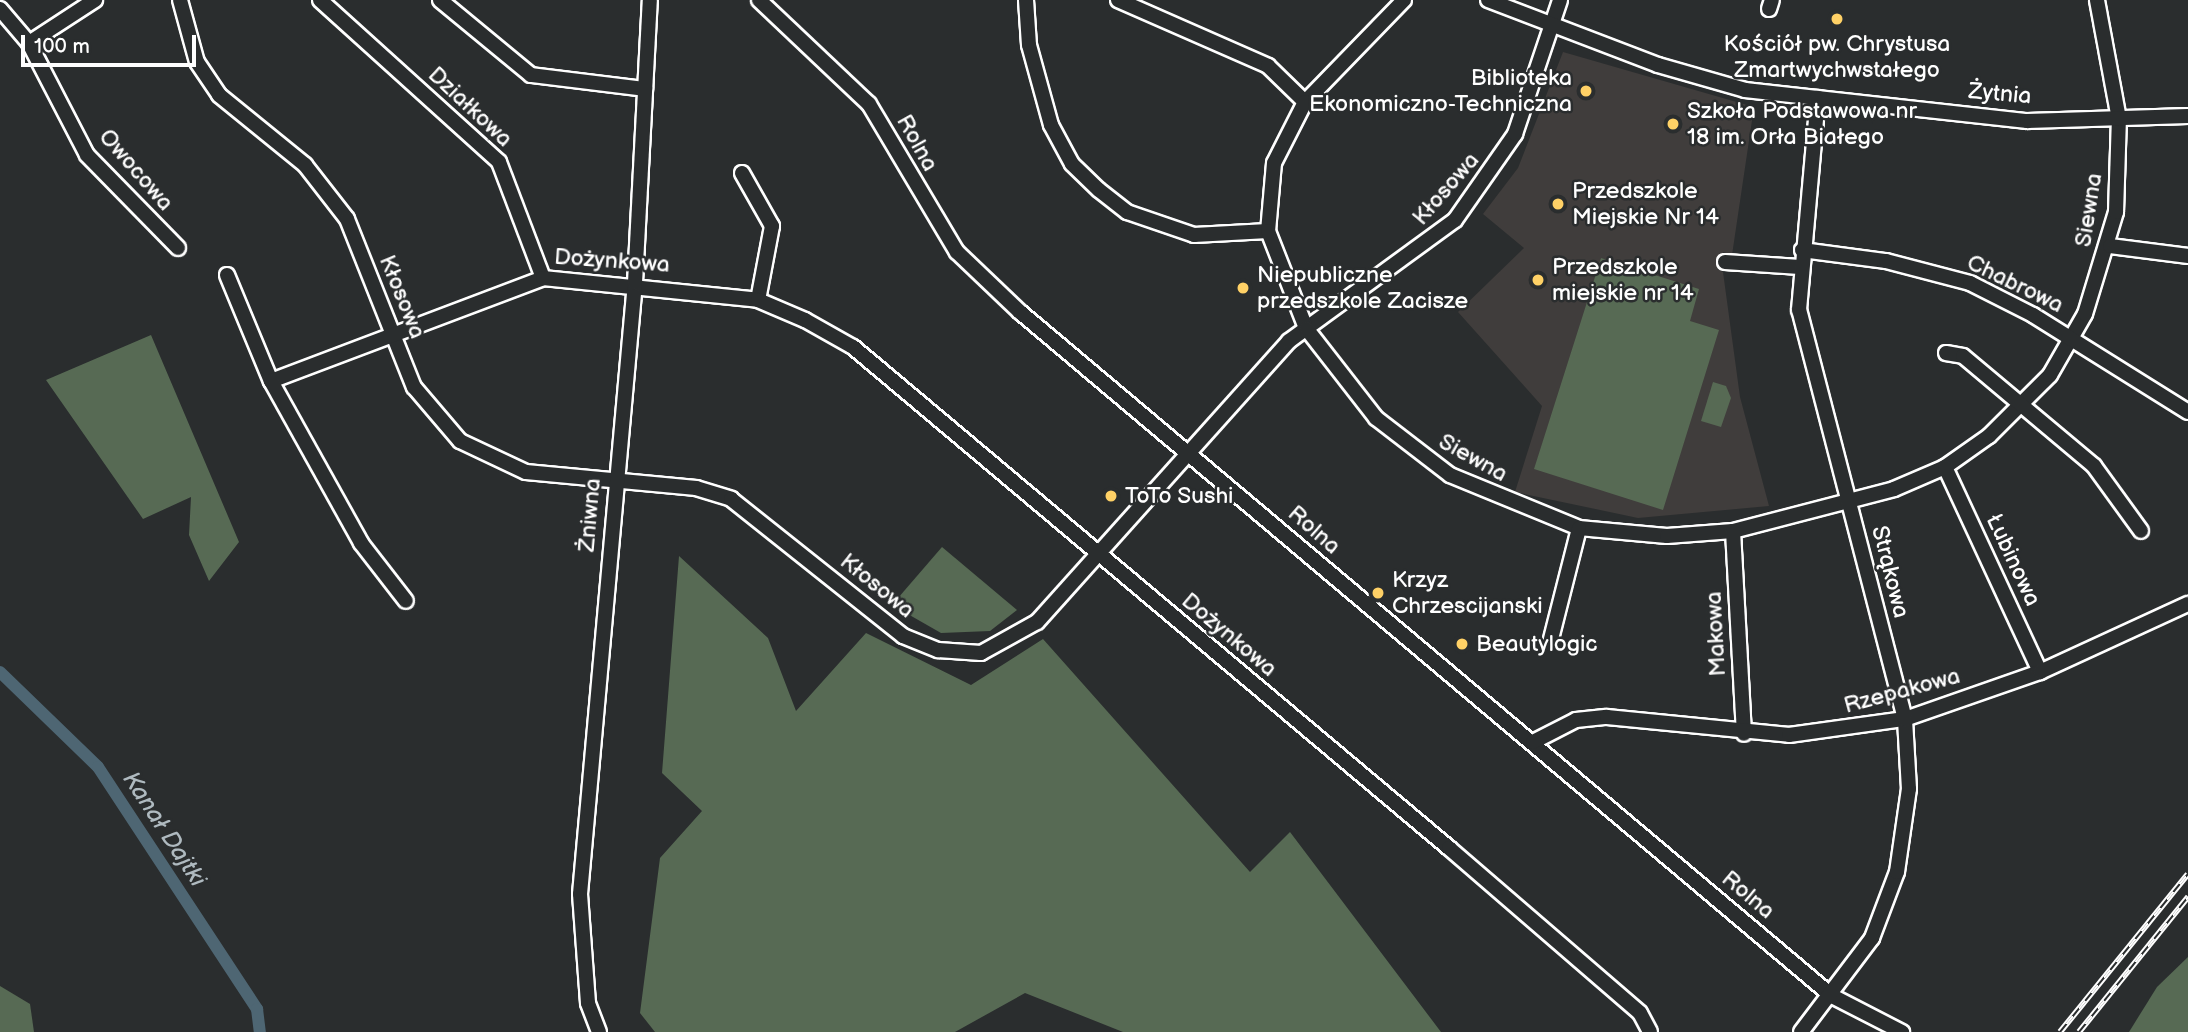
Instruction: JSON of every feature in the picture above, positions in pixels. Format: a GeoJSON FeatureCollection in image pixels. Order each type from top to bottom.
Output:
{"type":"FeatureCollection","features":[{"type":"Feature","properties":{"kind":"street"},"geometry":{"type":"LineString","coordinates":[[29,43],[95,0]]}},
{"type":"Feature","properties":{"kind":"street","name":"Kłosowa"},"geometry":{"type":"LineString","coordinates":[[180,0],[197,62],[219,95],[305,165],[347,219],[390,333],[414,387],[460,441],[526,472],[696,488],[731,499],[887,626],[938,650],[981,653],[1000,646],[1037,622],[1272,357],[1306,328],[1430,243],[1470,203],[1521,119],[1559,0]]}},
{"type":"Feature","properties":{"kind":"street","name":"Działkowa"},"geometry":{"type":"LineString","coordinates":[[320,0],[499,162],[543,278]]}},
{"type":"Feature","properties":{"kind":"street"},"geometry":{"type":"LineString","coordinates":[[440,0],[531,75],[645,89]]}},
{"type":"Feature","properties":{"kind":"street","name":"Żniwna"},"geometry":{"type":"LineString","coordinates":[[599,1032],[587,1003],[580,894],[635,283],[650,0]]}},
{"type":"Feature","properties":{"kind":"street","name":"Rolna"},"geometry":{"type":"LineString","coordinates":[[759,0],[869,104],[957,252],[1832,996],[1902,1032]]}},
{"type":"Feature","properties":{"kind":"street"},"geometry":{"type":"LineString","coordinates":[[1026,0],[1029,46],[1051,125],[1072,164],[1098,190],[1127,212],[1194,235],[1268,231]]}},
{"type":"Feature","properties":{"kind":"street"},"geometry":{"type":"LineString","coordinates":[[1118,0],[1268,66],[1305,102]]}},
{"type":"Feature","properties":{"kind":"street","name":"Siewna"},"geometry":{"type":"LineString","coordinates":[[1404,0],[1305,102],[1274,163],[1268,231],[1306,328],[1350,391],[1407,445],[1492,496],[1579,528],[1667,536],[1733,531],[1849,504],[1945,467],[2022,406],[2072,339],[2110,246],[2119,119],[2097,0]]}},
{"type":"Feature","properties":{"kind":"street","name":"Żytnia"},"geometry":{"type":"LineString","coordinates":[[1488,0],[1552,26],[1738,89],[2027,121],[2188,116]]}},
{"type":"Feature","properties":{"kind":"street","name":"Owocowa"},"geometry":{"type":"LineString","coordinates":[[0,9],[29,43],[87,155],[177,248]]}},
{"type":"Feature","properties":{"kind":"street","name":"Strąkowa"},"geometry":{"type":"LineString","coordinates":[[1801,1032],[1832,996],[1871,938],[1897,872],[1909,789],[1905,719],[1812,369],[1799,310],[1800,267],[1818,98]]}},
{"type":"Feature","properties":{"kind":"street"},"geometry":{"type":"LineString","coordinates":[[742,173],[772,226],[758,300]]}},
{"type":"Feature","properties":{"kind":"street"},"geometry":{"type":"LineString","coordinates":[[2110,246],[2188,256]]}},
{"type":"Feature","properties":{"kind":"street","name":"Chabrowa"},"geometry":{"type":"LineString","coordinates":[[1802,250],[1886,261],[1969,283],[2072,339],[2188,412]]}},
{"type":"Feature","properties":{"kind":"street"},"geometry":{"type":"LineString","coordinates":[[1726,262],[1800,267]]}},
{"type":"Feature","properties":{"kind":"street"},"geometry":{"type":"LineString","coordinates":[[227,275],[271,381],[361,543],[406,601]]}},
{"type":"Feature","properties":{"kind":"street","name":"Dożynkowa"},"geometry":{"type":"LineString","coordinates":[[271,381],[390,333],[543,278],[635,283],[758,300],[853,347],[1640,1013],[1650,1032]]}},
{"type":"Feature","properties":{"kind":"street"},"geometry":{"type":"LineString","coordinates":[[1946,353],[1963,356],[2094,466],[2141,531]]}},
{"type":"Feature","properties":{"kind":"street","name":"Łubinowa"},"geometry":{"type":"LineString","coordinates":[[1945,467],[2040,672]]}},
{"type":"Feature","properties":{"kind":"street"},"geometry":{"type":"LineString","coordinates":[[1551,639],[1579,528]]}},
{"type":"Feature","properties":{"kind":"street","name":"Makowa"},"geometry":{"type":"LineString","coordinates":[[1733,531],[1744,734]]}},
{"type":"Feature","properties":{"kind":"street","name":"Rzepakowa"},"geometry":{"type":"LineString","coordinates":[[1533,743],[1576,720],[1607,717],[1744,734],[1847,731],[1905,719],[2040,672],[2188,604]]}},
{"type":"Feature","properties":{"kind":"shaded area"},"geometry":{"type":"Polygon","coordinates":[[[1563,52],[1754,107],[1732,255],[1723,252],[1717,269],[1723,272],[1740,397],[1769,506],[1638,518],[1515,492],[1542,406],[1458,312],[1524,248],[1483,214],[1518,168],[1563,52]]]}},
{"type":"Feature","properties":{"kind":"green space"},"geometry":{"type":"Polygon","coordinates":[[[1601,258],[1699,289],[1690,321],[1719,330],[1663,510],[1534,469],[1601,258]]]}},
{"type":"Feature","properties":{"kind":"green space"},"geometry":{"type":"Polygon","coordinates":[[[151,335],[239,542],[209,581],[189,535],[191,497],[143,519],[46,380],[151,335]]]}},
{"type":"Feature","properties":{"kind":"green space"},"geometry":{"type":"Polygon","coordinates":[[[1713,382],[1726,386],[1731,398],[1721,427],[1701,421],[1713,382]]]}},
{"type":"Feature","properties":{"kind":"green space"},"geometry":{"type":"Polygon","coordinates":[[[942,547],[1017,610],[990,631],[941,633],[892,605],[942,547]]]}},
{"type":"Feature","properties":{"kind":"green space"},"geometry":{"type":"Polygon","coordinates":[[[679,556],[768,638],[796,711],[866,633],[971,685],[1043,639],[1250,872],[1290,832],[1441,1032],[1123,1032],[1025,993],[955,1032],[655,1032],[640,1013],[660,858],[702,811],[662,773],[679,556]]]}},
{"type":"Feature","properties":{"kind":"green space"},"geometry":{"type":"Polygon","coordinates":[[[2188,957],[2188,1032],[2129,1032],[2157,987],[2188,957]]]}},
{"type":"Feature","properties":{"kind":"green space"},"geometry":{"type":"Polygon","coordinates":[[[0,986],[30,1004],[34,1032],[0,1032],[0,986]]]}},
{"type":"Feature","properties":{"kind":"waterway","name":"Kanał Dajtki"},"geometry":{"type":"LineString","coordinates":[[0,672],[98,767],[257,1009],[260,1032]]}},
{"type":"Feature","properties":{"kind":"railway"},"geometry":{"type":"LineString","coordinates":[[2060,1032],[2188,874]]}},
{"type":"Feature","properties":{"kind":"railway"},"geometry":{"type":"LineString","coordinates":[[2079,1032],[2188,897]]}},
{"type":"Feature","properties":{"kind":"place","name":"Kościół pw. Chrystusa Zmartwychwstałego"},"geometry":{"type":"Point","coordinates":[1837,19]}},
{"type":"Feature","properties":{"kind":"place","name":"Biblioteka Ekonomiczno-Techniczna"},"geometry":{"type":"Point","coordinates":[1586,91]}},
{"type":"Feature","properties":{"kind":"place","name":"Szkoła Podstawowa nr 18 im. Orła Białego"},"geometry":{"type":"Point","coordinates":[1673,124]}},
{"type":"Feature","properties":{"kind":"place","name":"Przedszkole Miejskie Nr 14"},"geometry":{"type":"Point","coordinates":[1558,204]}},
{"type":"Feature","properties":{"kind":"place","name":"Przedszkole miejskie nr 14"},"geometry":{"type":"Point","coordinates":[1538,280]}},
{"type":"Feature","properties":{"kind":"place","name":"Niepubliczne przedszkole Zacisze"},"geometry":{"type":"Point","coordinates":[1243,288]}},
{"type":"Feature","properties":{"kind":"place","name":"ToTo Sushi"},"geometry":{"type":"Point","coordinates":[1111,496]}},
{"type":"Feature","properties":{"kind":"place","name":"Krzyz Chrzescijanski"},"geometry":{"type":"Point","coordinates":[1378,593]}},
{"type":"Feature","properties":{"kind":"place","name":"Beautylogic"},"geometry":{"type":"Point","coordinates":[1462,644]}}]}
